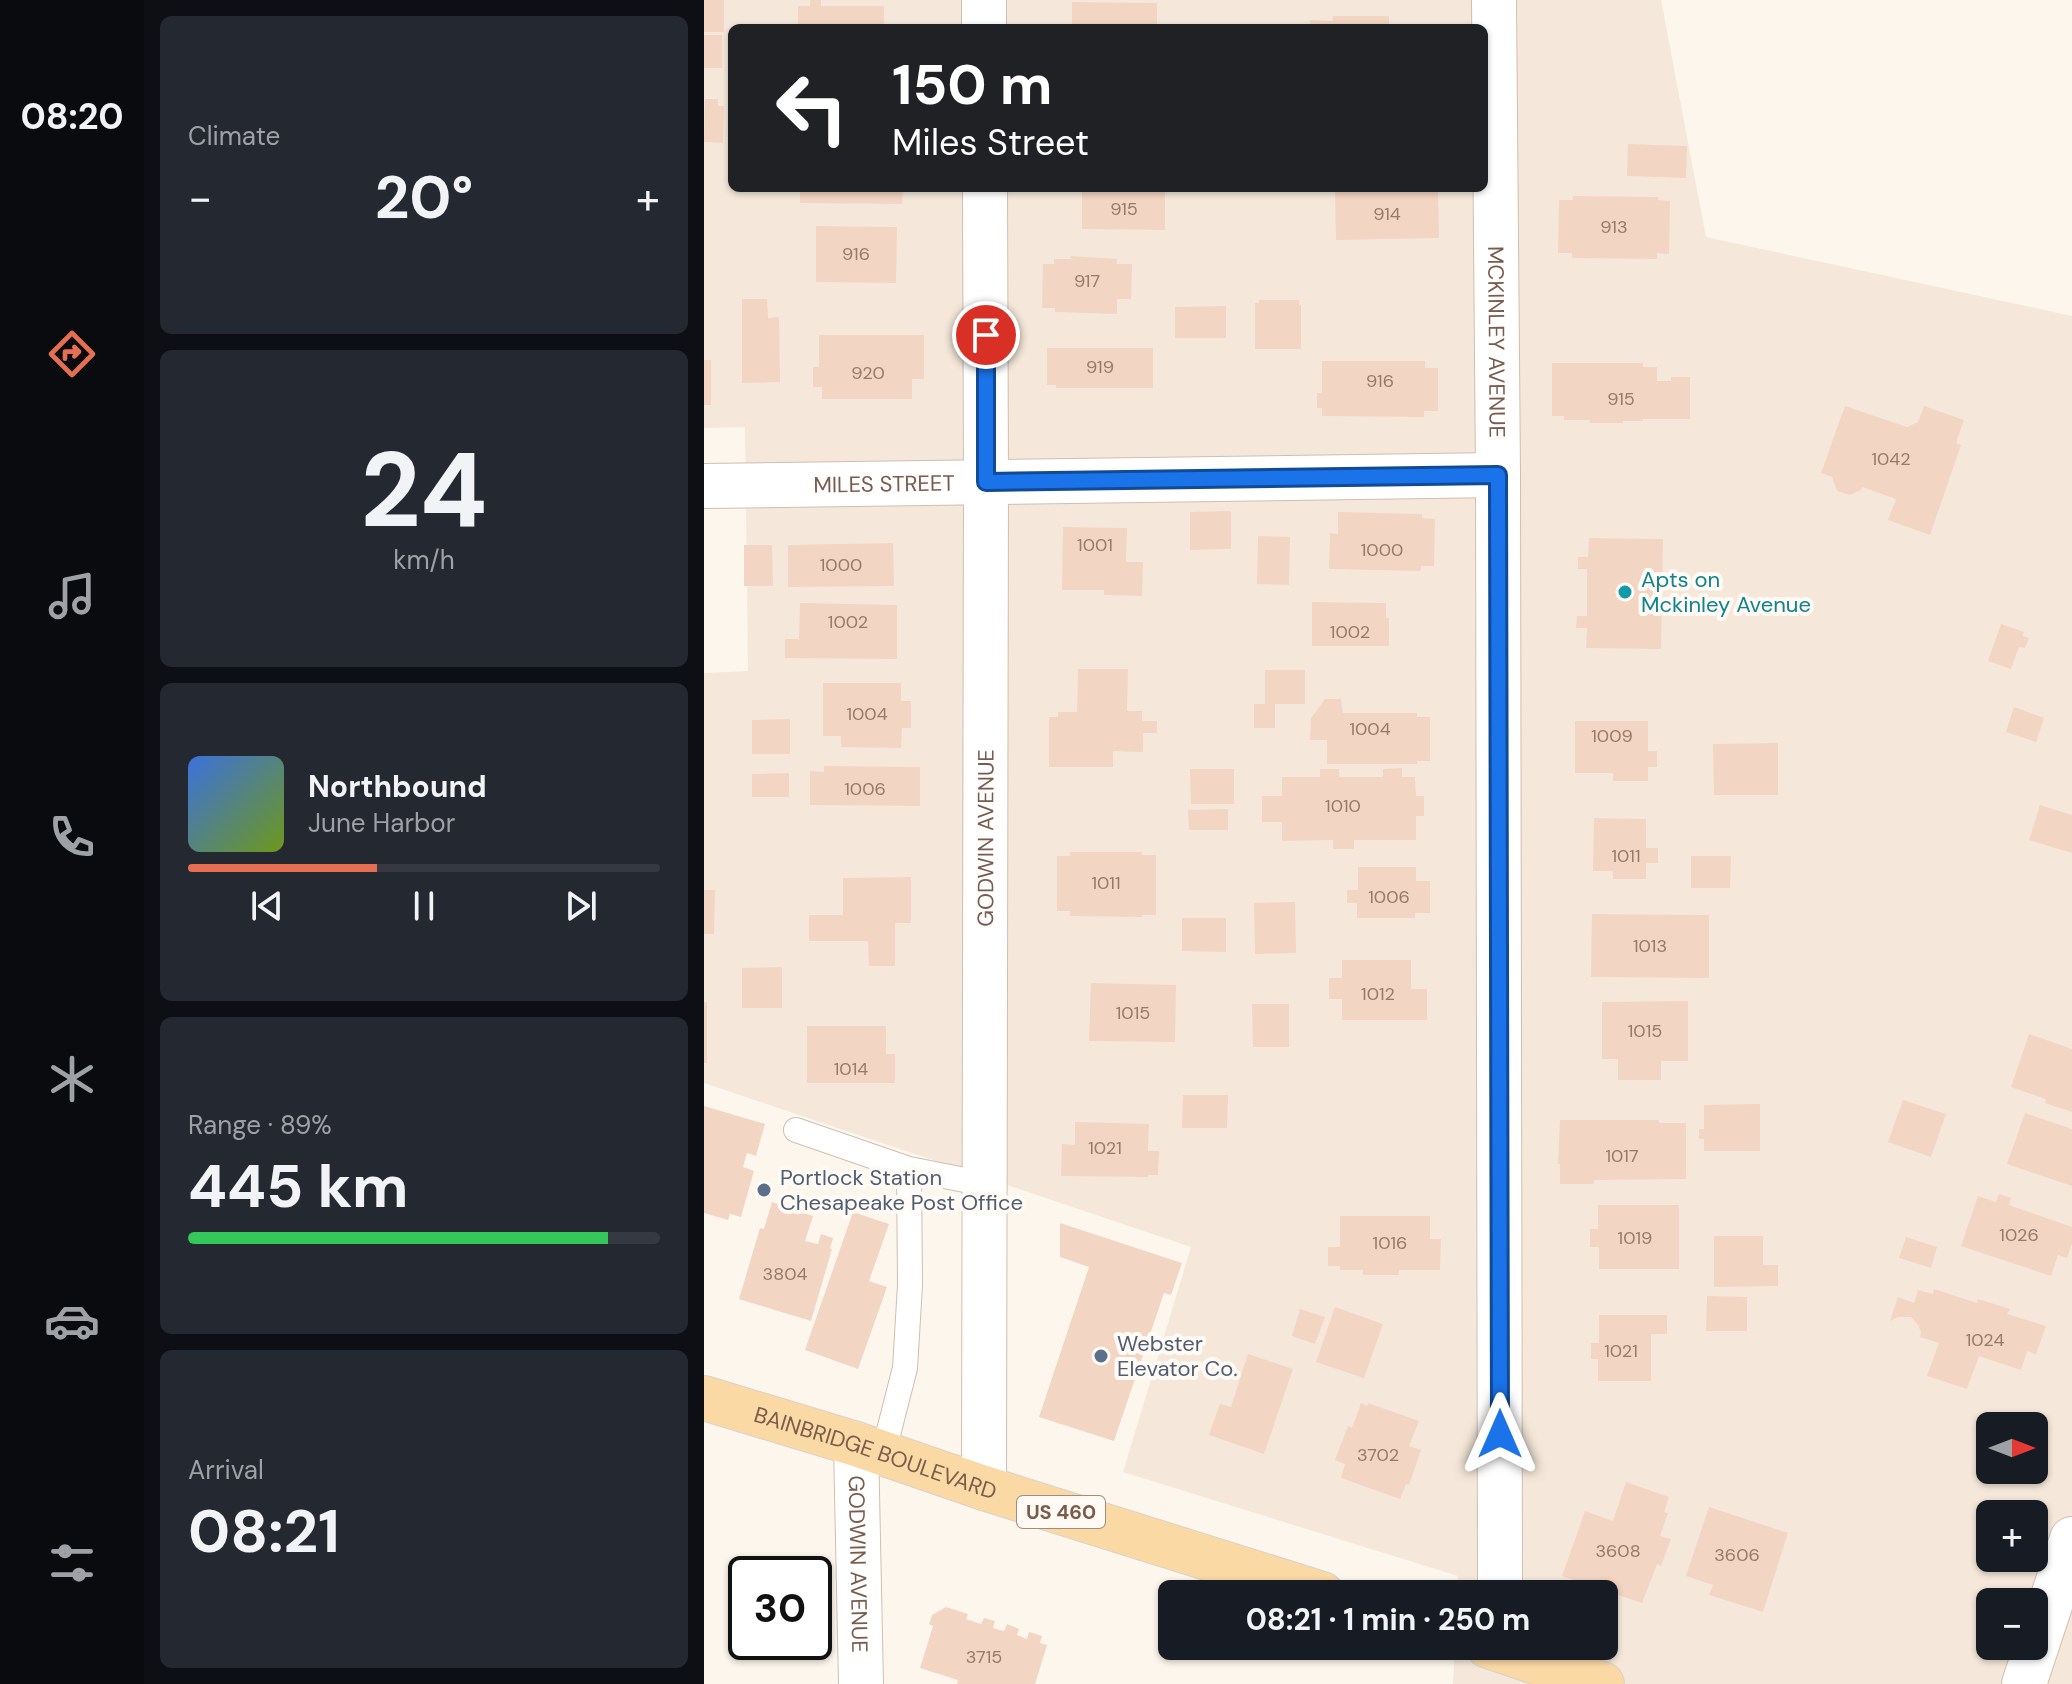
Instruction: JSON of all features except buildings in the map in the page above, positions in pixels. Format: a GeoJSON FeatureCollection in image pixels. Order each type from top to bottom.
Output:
{"type":"FeatureCollection","features":[{"type":"Feature","properties":{"kind":"main road","name":"BAINBRIDGE BOULEVARD"},"geometry":{"type":"LineString","coordinates":[[704,1398],[1277,1580]]}},
{"type":"Feature","properties":{"kind":"main road"},"geometry":{"type":"LineString","coordinates":[[1533,1660],[1602,1684]]}},
{"type":"Feature","properties":{"kind":"street"},"geometry":{"type":"LineString","coordinates":[[984,0],[984,24]]}},
{"type":"Feature","properties":{"kind":"street","name":"MCKINLEY AVENUE"},"geometry":{"type":"LineString","coordinates":[[1494,0],[1500,1580]]}},
{"type":"Feature","properties":{"kind":"street","name":"GODWIN AVENUE"},"geometry":{"type":"LineString","coordinates":[[984,1488],[985,192]]}},
{"type":"Feature","properties":{"kind":"street","name":"MILES STREET"},"geometry":{"type":"LineString","coordinates":[[704,486],[1498,475]]}},
{"type":"Feature","properties":{"kind":"street","name":"GODWIN AVENUE"},"geometry":{"type":"LineString","coordinates":[[861,1684],[869,1449]]}},
{"type":"Feature","properties":{"kind":"street"},"geometry":{"type":"LineString","coordinates":[[2024,1684],[2072,1539]]}},
{"type":"Feature","properties":{"kind":"lane"},"geometry":{"type":"LineString","coordinates":[[796,1130],[909,1169],[985,1184]]}},
{"type":"Feature","properties":{"kind":"lane"},"geometry":{"type":"LineString","coordinates":[[869,1449],[905,1368],[910,1285],[909,1169]]}},
{"type":"Feature","properties":{"kind":"shaded area"},"geometry":{"type":"Polygon","coordinates":[[[704,0],[1661,0],[1706,237],[2072,316],[2072,1684],[1453,1684],[1454,1660],[1618,1660],[1618,1580],[1458,1580],[1458,1576],[1123,1472],[1191,1247],[704,1083],[704,673],[748,671],[745,427],[704,428],[704,0]]]}},
{"type":"Feature","properties":{"kind":"place","name":"Apts on Mckinley Avenue"},"geometry":{"type":"Point","coordinates":[1625,592]}},
{"type":"Feature","properties":{"kind":"place","name":"Portlock Station Chesapeake Post Office"},"geometry":{"type":"Point","coordinates":[764,1190]}},
{"type":"Feature","properties":{"kind":"place","name":"Webster Elevator Co."},"geometry":{"type":"Point","coordinates":[1101,1356]}},
{"type":"Feature","properties":{"kind":"route"},"geometry":{"type":"LineString","coordinates":[[986,335],[986,482],[1498,475],[1500,1434]]}}]}
